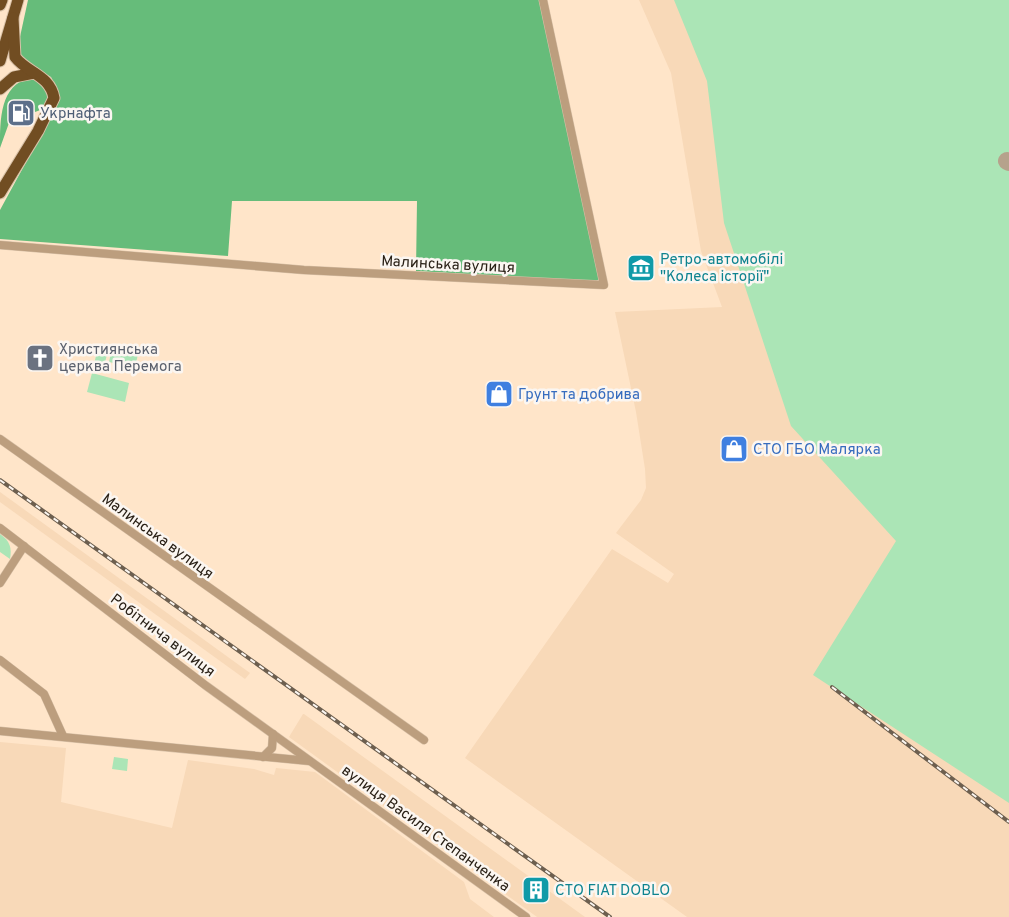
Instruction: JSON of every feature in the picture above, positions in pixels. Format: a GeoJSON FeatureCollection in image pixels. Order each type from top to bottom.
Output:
{"type":"FeatureCollection","features":[{"type":"Feature","properties":{"kind":"highway"},"geometry":{"type":"LineString","coordinates":[[0,61],[18,0]]}},
{"type":"Feature","properties":{"kind":"highway"},"geometry":{"type":"LineString","coordinates":[[0,193],[38,131],[54,98],[49,84],[44,78],[34,73],[15,57],[13,18]]}},
{"type":"Feature","properties":{"kind":"highway"},"geometry":{"type":"LineString","coordinates":[[0,89],[14,76],[34,73]]}},
{"type":"Feature","properties":{"kind":"street","name":"Малинська вулиця"},"geometry":{"type":"LineString","coordinates":[[0,245],[304,270],[604,285],[543,0]]}},
{"type":"Feature","properties":{"kind":"street","name":"Малинська вулиця"},"geometry":{"type":"LineString","coordinates":[[0,439],[424,740]]}},
{"type":"Feature","properties":{"kind":"street","name":"Робітнича вулиця"},"geometry":{"type":"LineString","coordinates":[[0,528],[311,761]]}},
{"type":"Feature","properties":{"kind":"street"},"geometry":{"type":"LineString","coordinates":[[0,583],[24,546]]}},
{"type":"Feature","properties":{"kind":"street"},"geometry":{"type":"LineString","coordinates":[[0,660],[44,694],[63,736]]}},
{"type":"Feature","properties":{"kind":"street"},"geometry":{"type":"LineString","coordinates":[[0,731],[311,761]]}},
{"type":"Feature","properties":{"kind":"street"},"geometry":{"type":"LineString","coordinates":[[263,757],[272,748],[273,734]]}},
{"type":"Feature","properties":{"kind":"street","name":"вулиця Василя Степанченка"},"geometry":{"type":"LineString","coordinates":[[311,761],[526,917]]}},
{"type":"Feature","properties":{"kind":"shaded area"},"geometry":{"type":"Polygon","coordinates":[[[639,0],[1009,0],[1009,917],[687,917],[465,758],[612,549],[668,583],[674,574],[616,533],[641,500],[646,488],[636,412],[615,312],[722,307],[701,251],[671,73],[639,0]]]}},
{"type":"Feature","properties":{"kind":"shaded area"},"geometry":{"type":"Polygon","coordinates":[[[0,492],[250,673],[245,679],[0,502],[0,492]]]}},
{"type":"Feature","properties":{"kind":"shaded area"},"geometry":{"type":"Polygon","coordinates":[[[303,714],[585,917],[537,917],[289,737],[303,714]]]}},
{"type":"Feature","properties":{"kind":"shaded area"},"geometry":{"type":"Polygon","coordinates":[[[0,742],[66,748],[61,802],[172,828],[188,760],[254,769],[274,775],[276,768],[315,772],[464,882],[470,899],[494,917],[0,917],[0,742]]]}},
{"type":"Feature","properties":{"kind":"green space"},"geometry":{"type":"Polygon","coordinates":[[[28,0],[539,0],[600,279],[593,282],[416,271],[417,201],[232,201],[228,256],[0,239],[0,210],[55,109],[56,87],[51,77],[28,64],[21,55],[18,46],[28,0]]]}},
{"type":"Feature","properties":{"kind":"green space"},"geometry":{"type":"Polygon","coordinates":[[[674,0],[1009,0],[1009,803],[813,675],[896,541],[791,426],[724,223],[707,81],[674,0]]]}},
{"type":"Feature","properties":{"kind":"green space"},"geometry":{"type":"Polygon","coordinates":[[[30,78],[39,80],[49,95],[43,109],[35,112],[32,105],[14,109],[0,148],[0,126],[7,96],[20,82],[30,78]]]}},
{"type":"Feature","properties":{"kind":"green space"},"geometry":{"type":"Polygon","coordinates":[[[99,344],[109,347],[103,370],[93,368],[99,344]]]}},
{"type":"Feature","properties":{"kind":"green space"},"geometry":{"type":"Polygon","coordinates":[[[112,348],[138,354],[135,368],[109,362],[112,348]]]}},
{"type":"Feature","properties":{"kind":"green space"},"geometry":{"type":"Polygon","coordinates":[[[92,373],[129,383],[125,402],[87,392],[92,373]]]}},
{"type":"Feature","properties":{"kind":"green space"},"geometry":{"type":"Polygon","coordinates":[[[0,534],[10,545],[10,559],[0,552],[0,534]]]}},
{"type":"Feature","properties":{"kind":"green space"},"geometry":{"type":"Polygon","coordinates":[[[114,757],[128,759],[127,771],[112,769],[114,757]]]}},
{"type":"Feature","properties":{"kind":"railway"},"geometry":{"type":"LineString","coordinates":[[0,480],[610,917]]}},
{"type":"Feature","properties":{"kind":"railway"},"geometry":{"type":"LineString","coordinates":[[832,687],[1009,822]]}},
{"type":"Feature","properties":{"kind":"place","name":"Укрнафта"},"geometry":{"type":"Point","coordinates":[21,113]}},
{"type":"Feature","properties":{"kind":"place","name":"Ретро-автомобілі \"Колеса історії\""},"geometry":{"type":"Point","coordinates":[641,268]}},
{"type":"Feature","properties":{"kind":"place","name":"Християнська церква Перемога"},"geometry":{"type":"Point","coordinates":[40,358]}},
{"type":"Feature","properties":{"kind":"place","name":"Грунт та добрива"},"geometry":{"type":"Point","coordinates":[499,394]}},
{"type":"Feature","properties":{"kind":"place","name":"СТО ГБО Малярка"},"geometry":{"type":"Point","coordinates":[734,449]}},
{"type":"Feature","properties":{"kind":"place","name":"СТО FIAT DOBLO"},"geometry":{"type":"Point","coordinates":[536,890]}}]}
